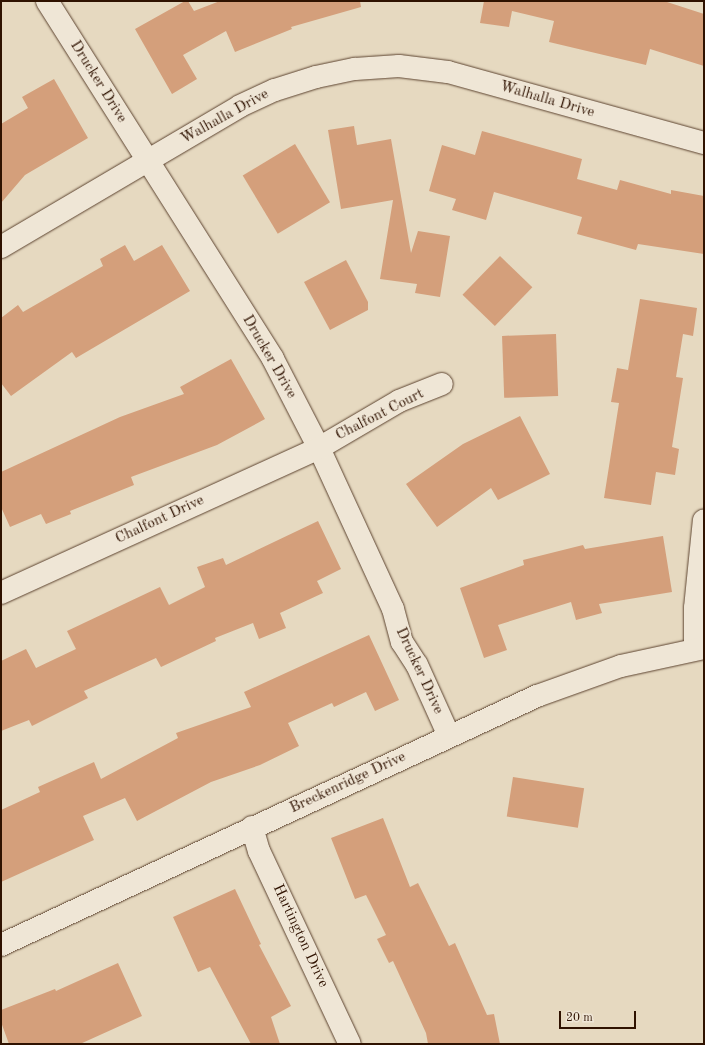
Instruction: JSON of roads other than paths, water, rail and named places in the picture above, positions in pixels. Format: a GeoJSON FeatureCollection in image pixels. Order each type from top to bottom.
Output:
{"type":"FeatureCollection","features":[{"type":"Feature","properties":{"kind":"street","name":"Drucker Drive"},"geometry":{"type":"LineString","coordinates":[[47,1],[273,359],[318,448],[393,609],[402,642],[417,665],[448,736]]}},
{"type":"Feature","properties":{"kind":"street","name":"Walhalla Drive"},"geometry":{"type":"LineString","coordinates":[[1,247],[240,106],[275,90],[316,77],[349,70],[399,66],[448,72],[704,143]]}},
{"type":"Feature","properties":{"kind":"street","name":"Chalfont Court"},"geometry":{"type":"LineString","coordinates":[[318,448],[399,401],[442,384]]}},
{"type":"Feature","properties":{"kind":"street","name":"Chalfont Drive"},"geometry":{"type":"LineString","coordinates":[[1,593],[318,448]]}},
{"type":"Feature","properties":{"kind":"street"},"geometry":{"type":"LineString","coordinates":[[700,649],[695,608],[704,520]]}},
{"type":"Feature","properties":{"kind":"street","name":"Breckenridge Drive"},"geometry":{"type":"LineString","coordinates":[[1,945],[448,736],[577,679],[621,666],[700,649]]}},
{"type":"Feature","properties":{"kind":"street","name":"Hartington Drive"},"geometry":{"type":"LineString","coordinates":[[252,827],[259,851],[350,1044]]}}]}
